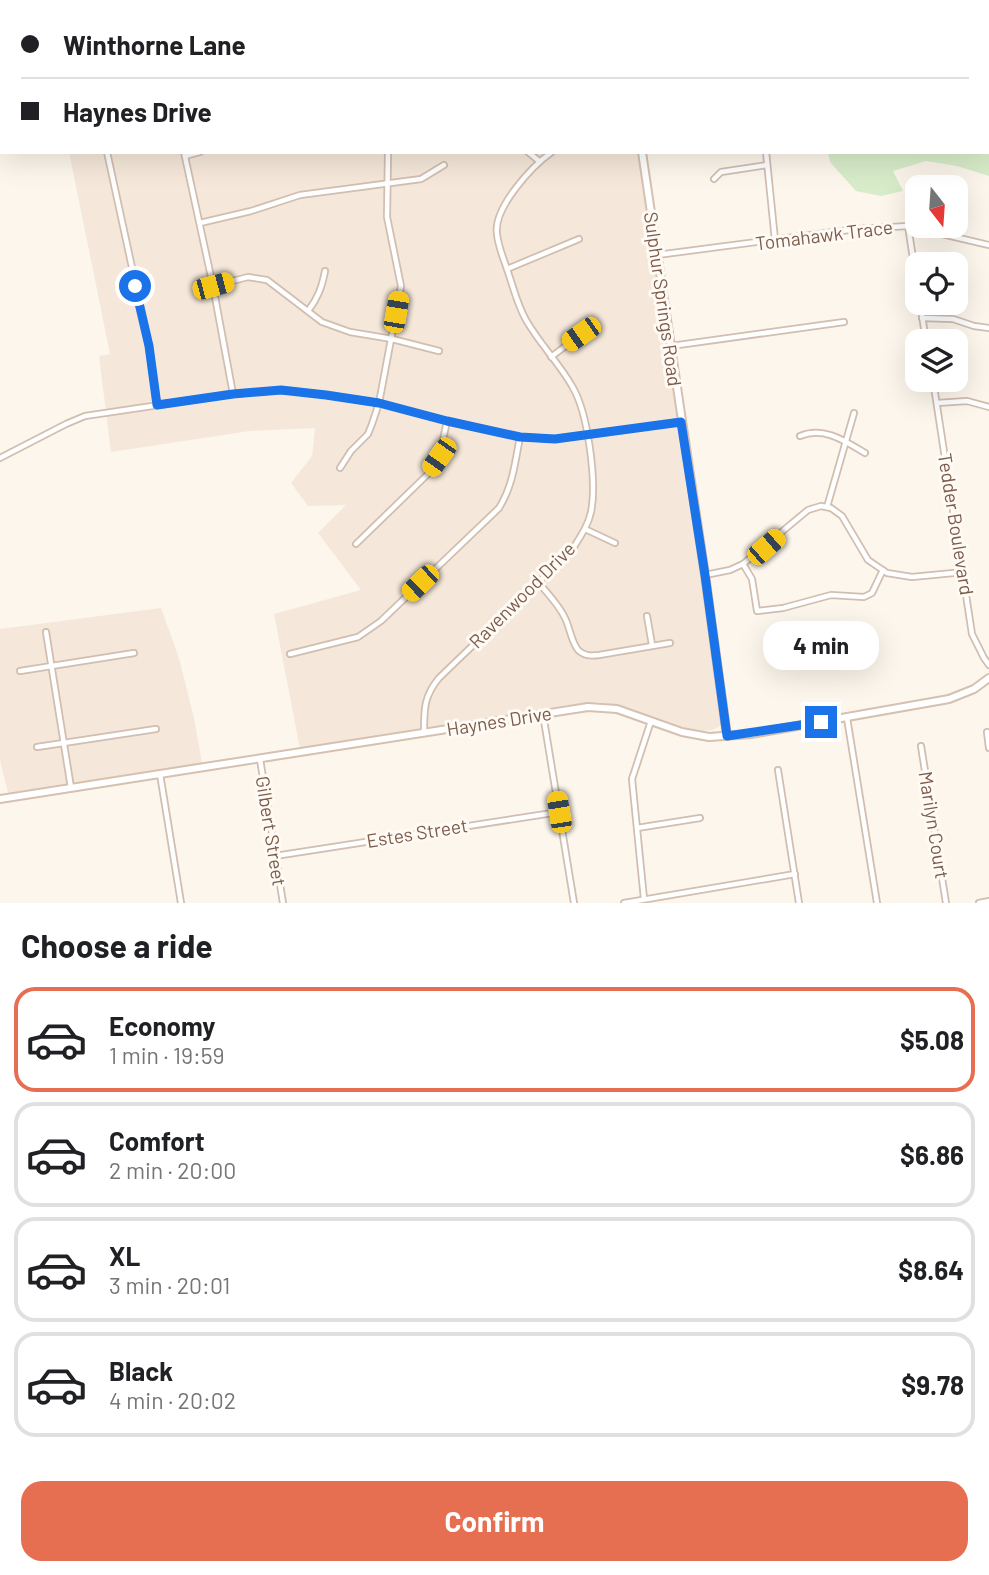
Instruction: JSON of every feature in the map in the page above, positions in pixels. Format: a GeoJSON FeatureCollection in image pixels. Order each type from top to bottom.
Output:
{"type":"FeatureCollection","features":[{"type":"Feature","properties":{"kind":"street"},"geometry":{"type":"LineString","coordinates":[[107,154],[149,346],[157,405]]}},
{"type":"Feature","properties":{"kind":"street"},"geometry":{"type":"LineString","coordinates":[[184,154],[233,394]]}},
{"type":"Feature","properties":{"kind":"street"},"geometry":{"type":"LineString","coordinates":[[340,468],[351,451],[368,435],[379,403],[401,286],[387,217],[387,154]]}},
{"type":"Feature","properties":{"kind":"street"},"geometry":{"type":"LineString","coordinates":[[530,154],[539,161]]}},
{"type":"Feature","properties":{"kind":"street","name":"Ravenwood Drive"},"geometry":{"type":"LineString","coordinates":[[424,733],[424,708],[432,686],[572,550],[586,529],[591,510],[593,485],[580,405],[572,385],[517,303],[496,233],[503,206],[539,161],[549,154]]}},
{"type":"Feature","properties":{"kind":"street","name":"Sulphur Springs Road"},"geometry":{"type":"LineString","coordinates":[[642,154],[727,736]]}},
{"type":"Feature","properties":{"kind":"street"},"geometry":{"type":"LineString","coordinates":[[766,154],[775,240]]}},
{"type":"Feature","properties":{"kind":"street"},"geometry":{"type":"LineString","coordinates":[[200,223],[251,211],[300,195],[422,179],[444,165]]}},
{"type":"Feature","properties":{"kind":"street"},"geometry":{"type":"LineString","coordinates":[[714,179],[721,172],[767,165]]}},
{"type":"Feature","properties":{"kind":"street","name":"Tomahawk Trace"},"geometry":{"type":"LineString","coordinates":[[657,255],[857,229],[905,226]]}},
{"type":"Feature","properties":{"kind":"street","name":"Tomahawk Trace"},"geometry":{"type":"LineString","coordinates":[[959,238],[989,245]]}},
{"type":"Feature","properties":{"kind":"street"},"geometry":{"type":"LineString","coordinates":[[507,269],[579,239]]}},
{"type":"Feature","properties":{"kind":"street"},"geometry":{"type":"LineString","coordinates":[[308,311],[322,288],[325,271]]}},
{"type":"Feature","properties":{"kind":"street"},"geometry":{"type":"LineString","coordinates":[[213,286],[248,277],[267,280],[322,321],[350,332],[439,351]]}},
{"type":"Feature","properties":{"kind":"street"},"geometry":{"type":"LineString","coordinates":[[922,315],[924,329]]}},
{"type":"Feature","properties":{"kind":"street"},"geometry":{"type":"LineString","coordinates":[[922,318],[953,319],[989,328]]}},
{"type":"Feature","properties":{"kind":"street"},"geometry":{"type":"LineString","coordinates":[[670,346],[844,322]]}},
{"type":"Feature","properties":{"kind":"street"},"geometry":{"type":"LineString","coordinates":[[551,357],[592,326]]}},
{"type":"Feature","properties":{"kind":"street"},"geometry":{"type":"LineString","coordinates":[[0,458],[85,416],[233,394],[281,390],[379,403],[520,437],[555,439],[681,422]]}},
{"type":"Feature","properties":{"kind":"street","name":"Tedder Boulevard"},"geometry":{"type":"LineString","coordinates":[[935,392],[972,634],[989,665]]}},
{"type":"Feature","properties":{"kind":"street"},"geometry":{"type":"LineString","coordinates":[[937,403],[967,401],[989,407]]}},
{"type":"Feature","properties":{"kind":"street"},"geometry":{"type":"LineString","coordinates":[[827,508],[854,413]]}},
{"type":"Feature","properties":{"kind":"street"},"geometry":{"type":"LineString","coordinates":[[356,544],[428,474],[439,457],[447,421]]}},
{"type":"Feature","properties":{"kind":"street"},"geometry":{"type":"LineString","coordinates":[[800,436],[818,431],[847,442],[865,453]]}},
{"type":"Feature","properties":{"kind":"street"},"geometry":{"type":"LineString","coordinates":[[290,654],[358,637],[381,621],[499,508],[511,484],[520,437]]}},
{"type":"Feature","properties":{"kind":"street"},"geometry":{"type":"LineString","coordinates":[[705,575],[730,570],[743,564],[808,510],[821,506],[831,508],[842,516],[868,560],[887,573],[912,577],[964,572]]}},
{"type":"Feature","properties":{"kind":"street"},"geometry":{"type":"LineString","coordinates":[[586,529],[615,543]]}},
{"type":"Feature","properties":{"kind":"street"},"geometry":{"type":"LineString","coordinates":[[743,564],[751,579],[757,611],[783,608],[831,595],[864,597],[872,593],[883,570]]}},
{"type":"Feature","properties":{"kind":"street"},"geometry":{"type":"LineString","coordinates":[[538,582],[556,603],[577,649],[583,654],[599,655],[670,643]]}},
{"type":"Feature","properties":{"kind":"street"},"geometry":{"type":"LineString","coordinates":[[646,615],[652,645]]}},
{"type":"Feature","properties":{"kind":"street"},"geometry":{"type":"LineString","coordinates":[[46,632],[71,788]]}},
{"type":"Feature","properties":{"kind":"street"},"geometry":{"type":"LineString","coordinates":[[20,671],[134,653]]}},
{"type":"Feature","properties":{"kind":"street","name":"Haynes Drive"},"geometry":{"type":"LineString","coordinates":[[0,799],[588,707],[617,709],[682,732],[709,737],[727,736],[848,718],[949,699],[974,689],[989,678]]}},
{"type":"Feature","properties":{"kind":"street"},"geometry":{"type":"LineString","coordinates":[[543,714],[574,903]]}},
{"type":"Feature","properties":{"kind":"street"},"geometry":{"type":"LineString","coordinates":[[848,718],[877,903]]}},
{"type":"Feature","properties":{"kind":"street"},"geometry":{"type":"LineString","coordinates":[[644,899],[632,779],[650,721]]}},
{"type":"Feature","properties":{"kind":"street"},"geometry":{"type":"LineString","coordinates":[[37,747],[156,729]]}},
{"type":"Feature","properties":{"kind":"street"},"geometry":{"type":"LineString","coordinates":[[986,732],[989,748]]}},
{"type":"Feature","properties":{"kind":"street","name":"Marilyn Court"},"geometry":{"type":"LineString","coordinates":[[921,746],[946,903]]}},
{"type":"Feature","properties":{"kind":"street","name":"Gilbert Street"},"geometry":{"type":"LineString","coordinates":[[260,759],[283,903]]}},
{"type":"Feature","properties":{"kind":"street"},"geometry":{"type":"LineString","coordinates":[[778,770],[799,903]]}},
{"type":"Feature","properties":{"kind":"street"},"geometry":{"type":"LineString","coordinates":[[160,774],[181,903]]}},
{"type":"Feature","properties":{"kind":"street","name":"Estes Street"},"geometry":{"type":"LineString","coordinates":[[275,856],[559,812]]}},
{"type":"Feature","properties":{"kind":"street"},"geometry":{"type":"LineString","coordinates":[[637,828],[700,818]]}},
{"type":"Feature","properties":{"kind":"street"},"geometry":{"type":"LineString","coordinates":[[624,903],[794,874]]}},
{"type":"Feature","properties":{"kind":"street"},"geometry":{"type":"LineString","coordinates":[[979,903],[989,901]]}},
{"type":"Feature","properties":{"kind":"shaded area"},"geometry":{"type":"Polygon","coordinates":[[[69,154],[638,154],[722,721],[719,727],[703,731],[623,706],[598,702],[300,749],[274,614],[361,590],[318,533],[346,505],[308,506],[291,483],[312,456],[315,428],[250,431],[111,452],[99,356],[110,354],[69,154]]]}},
{"type":"Feature","properties":{"kind":"shaded area"},"geometry":{"type":"Polygon","coordinates":[[[161,608],[179,658],[202,763],[8,793],[0,760],[0,629],[161,608]]]}},
{"type":"Feature","properties":{"kind":"green space"},"geometry":{"type":"Polygon","coordinates":[[[828,154],[989,154],[989,176],[957,166],[926,161],[893,171],[903,191],[881,196],[856,191],[830,162],[828,154]]]}},
{"type":"Feature","properties":{"kind":"route"},"geometry":{"type":"LineString","coordinates":[[135,286],[149,346],[157,405],[281,390],[379,403],[520,437],[555,439],[681,422],[727,736],[821,722]]}}]}
